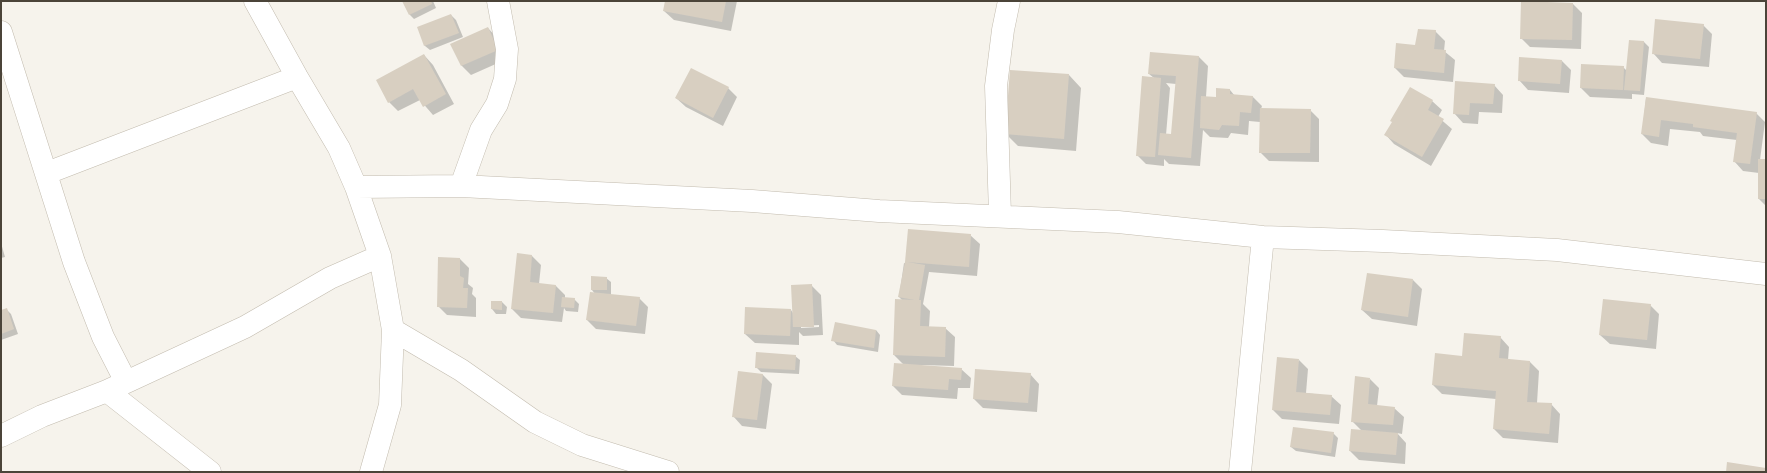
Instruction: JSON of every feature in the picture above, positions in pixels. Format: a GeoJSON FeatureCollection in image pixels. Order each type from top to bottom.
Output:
{"type":"FeatureCollection","features":[{"type":"Feature","properties":{"kind":"street"},"geometry":{"type":"LineString","coordinates":[[255,1],[297,77],[339,148],[356,187],[380,256],[393,330],[390,405],[371,472]]}},
{"type":"Feature","properties":{"kind":"street"},"geometry":{"type":"LineString","coordinates":[[461,186],[481,130],[497,104],[505,79],[507,49],[498,1]]}},
{"type":"Feature","properties":{"kind":"street"},"geometry":{"type":"LineString","coordinates":[[1000,215],[996,86],[1003,30],[1009,1]]}},
{"type":"Feature","properties":{"kind":"street"},"geometry":{"type":"LineString","coordinates":[[1,32],[74,262],[103,337],[117,386],[210,472]]}},
{"type":"Feature","properties":{"kind":"street"},"geometry":{"type":"LineString","coordinates":[[47,173],[297,77]]}},
{"type":"Feature","properties":{"kind":"street"},"geometry":{"type":"LineString","coordinates":[[356,187],[461,186],[752,202],[879,211],[1000,215],[1118,222],[1263,237],[1383,241],[1557,250],[1766,274]]}},
{"type":"Feature","properties":{"kind":"street"},"geometry":{"type":"LineString","coordinates":[[1240,472],[1263,237]]}},
{"type":"Feature","properties":{"kind":"street"},"geometry":{"type":"LineString","coordinates":[[1,436],[42,416],[117,386],[245,327],[330,278],[380,256]]}},
{"type":"Feature","properties":{"kind":"street"},"geometry":{"type":"LineString","coordinates":[[393,330],[460,370],[535,422],[582,445],[668,472]]}},
{"type":"Feature","properties":{"kind":"building"},"geometry":{"type":"Polygon","coordinates":[[[402,1],[431,1],[432,4],[409,15],[402,1]]]}},
{"type":"Feature","properties":{"kind":"building"},"geometry":{"type":"Polygon","coordinates":[[[665,1],[726,1],[722,22],[663,11],[665,1]]]}},
{"type":"Feature","properties":{"kind":"building"},"geometry":{"type":"Polygon","coordinates":[[[1521,1],[1573,3],[1572,40],[1520,39],[1521,1]]]}},
{"type":"Feature","properties":{"kind":"building"},"geometry":{"type":"Polygon","coordinates":[[[451,14],[459,33],[424,46],[417,27],[451,14]]]}},
{"type":"Feature","properties":{"kind":"building"},"geometry":{"type":"Polygon","coordinates":[[[1655,19],[1704,24],[1700,59],[1652,54],[1655,19]]]}},
{"type":"Feature","properties":{"kind":"building"},"geometry":{"type":"Polygon","coordinates":[[[488,27],[498,50],[461,66],[450,44],[488,27]]]}},
{"type":"Feature","properties":{"kind":"building"},"geometry":{"type":"Polygon","coordinates":[[[1418,29],[1436,30],[1434,49],[1446,50],[1444,73],[1394,68],[1396,43],[1415,45],[1418,29]]]}},
{"type":"Feature","properties":{"kind":"building"},"geometry":{"type":"Polygon","coordinates":[[[1629,40],[1644,41],[1640,91],[1624,90],[1629,40]]]}},
{"type":"Feature","properties":{"kind":"building"},"geometry":{"type":"Polygon","coordinates":[[[1150,52],[1199,56],[1191,158],[1158,155],[1160,133],[1171,134],[1176,76],[1148,74],[1150,52]]]}},
{"type":"Feature","properties":{"kind":"building"},"geometry":{"type":"Polygon","coordinates":[[[424,54],[446,94],[423,107],[413,89],[388,103],[376,80],[424,54]]]}},
{"type":"Feature","properties":{"kind":"building"},"geometry":{"type":"Polygon","coordinates":[[[1519,57],[1562,60],[1560,84],[1518,81],[1519,57]]]}},
{"type":"Feature","properties":{"kind":"building"},"geometry":{"type":"Polygon","coordinates":[[[1581,64],[1624,66],[1623,90],[1580,88],[1581,64]]]}},
{"type":"Feature","properties":{"kind":"building"},"geometry":{"type":"Polygon","coordinates":[[[691,68],[729,87],[713,118],[675,98],[691,68]]]}},
{"type":"Feature","properties":{"kind":"building"},"geometry":{"type":"Polygon","coordinates":[[[1010,70],[1069,74],[1064,139],[1005,134],[1010,70]]]}},
{"type":"Feature","properties":{"kind":"building"},"geometry":{"type":"Polygon","coordinates":[[[1142,76],[1161,78],[1155,157],[1136,156],[1142,76]]]}},
{"type":"Feature","properties":{"kind":"building"},"geometry":{"type":"Polygon","coordinates":[[[1455,81],[1495,84],[1493,104],[1470,103],[1469,115],[1453,114],[1455,81]]]}},
{"type":"Feature","properties":{"kind":"building"},"geometry":{"type":"Polygon","coordinates":[[[1410,87],[1433,100],[1428,110],[1444,119],[1422,157],[1384,135],[1392,122],[1390,121],[1410,87]]]}},
{"type":"Feature","properties":{"kind":"building"},"geometry":{"type":"Polygon","coordinates":[[[1216,88],[1230,89],[1230,94],[1253,96],[1251,113],[1240,112],[1239,126],[1222,125],[1219,130],[1200,128],[1201,96],[1216,97],[1216,88]]]}},
{"type":"Feature","properties":{"kind":"building"},"geometry":{"type":"Polygon","coordinates":[[[1646,97],[1757,112],[1750,164],[1733,162],[1737,133],[1693,127],[1693,124],[1661,120],[1659,137],[1641,134],[1646,97]]]}},
{"type":"Feature","properties":{"kind":"building"},"geometry":{"type":"Polygon","coordinates":[[[1260,108],[1311,109],[1310,153],[1259,153],[1260,108]]]}},
{"type":"Feature","properties":{"kind":"building"},"geometry":{"type":"Polygon","coordinates":[[[1758,159],[1766,159],[1766,199],[1758,199],[1758,159]]]}},
{"type":"Feature","properties":{"kind":"building"},"geometry":{"type":"Polygon","coordinates":[[[908,229],[971,234],[969,267],[907,262],[925,265],[919,300],[921,300],[920,326],[946,327],[945,357],[893,355],[895,299],[915,300],[898,297],[905,262],[908,229]]]}},
{"type":"Feature","properties":{"kind":"building"},"geometry":{"type":"Polygon","coordinates":[[[517,253],[532,255],[530,282],[556,285],[553,313],[511,309],[517,253]]]}},
{"type":"Feature","properties":{"kind":"building"},"geometry":{"type":"Polygon","coordinates":[[[438,257],[460,258],[460,276],[464,278],[463,288],[468,288],[467,308],[437,307],[438,257]]]}},
{"type":"Feature","properties":{"kind":"building"},"geometry":{"type":"Polygon","coordinates":[[[1367,273],[1413,279],[1408,317],[1361,310],[1367,273]]]}},
{"type":"Feature","properties":{"kind":"building"},"geometry":{"type":"Polygon","coordinates":[[[591,276],[607,277],[607,290],[591,290],[591,276]]]}},
{"type":"Feature","properties":{"kind":"building"},"geometry":{"type":"Polygon","coordinates":[[[812,284],[814,327],[793,327],[791,285],[812,284]]]}},
{"type":"Feature","properties":{"kind":"building"},"geometry":{"type":"Polygon","coordinates":[[[590,292],[640,297],[636,326],[586,320],[590,292]]]}},
{"type":"Feature","properties":{"kind":"building"},"geometry":{"type":"Polygon","coordinates":[[[562,297],[575,298],[574,308],[561,307],[562,297]]]}},
{"type":"Feature","properties":{"kind":"building"},"geometry":{"type":"Polygon","coordinates":[[[1603,299],[1651,304],[1647,340],[1599,335],[1603,299]]]}},
{"type":"Feature","properties":{"kind":"building"},"geometry":{"type":"Polygon","coordinates":[[[491,301],[502,301],[502,310],[491,309],[491,301]]]}},
{"type":"Feature","properties":{"kind":"building"},"geometry":{"type":"Polygon","coordinates":[[[745,307],[791,309],[790,336],[744,334],[745,307]]]}},
{"type":"Feature","properties":{"kind":"building"},"geometry":{"type":"Polygon","coordinates":[[[7,308],[14,329],[1,334],[1,310],[7,308]]]}},
{"type":"Feature","properties":{"kind":"building"},"geometry":{"type":"Polygon","coordinates":[[[835,322],[876,330],[874,348],[831,341],[835,322]]]}},
{"type":"Feature","properties":{"kind":"building"},"geometry":{"type":"Polygon","coordinates":[[[1464,333],[1501,336],[1499,358],[1530,361],[1527,402],[1552,403],[1549,434],[1493,429],[1496,391],[1432,385],[1435,353],[1462,356],[1464,333]]]}},
{"type":"Feature","properties":{"kind":"building"},"geometry":{"type":"Polygon","coordinates":[[[756,352],[796,355],[795,370],[755,368],[756,352]]]}},
{"type":"Feature","properties":{"kind":"building"},"geometry":{"type":"Polygon","coordinates":[[[1277,357],[1299,359],[1296,392],[1332,395],[1330,415],[1272,410],[1277,357]]]}},
{"type":"Feature","properties":{"kind":"building"},"geometry":{"type":"Polygon","coordinates":[[[894,363],[962,368],[961,380],[949,379],[948,390],[892,386],[894,363]]]}},
{"type":"Feature","properties":{"kind":"building"},"geometry":{"type":"Polygon","coordinates":[[[975,369],[1031,373],[1028,403],[973,399],[975,369]]]}},
{"type":"Feature","properties":{"kind":"building"},"geometry":{"type":"Polygon","coordinates":[[[738,371],[763,374],[757,420],[732,417],[738,371]]]}},
{"type":"Feature","properties":{"kind":"building"},"geometry":{"type":"Polygon","coordinates":[[[1355,376],[1370,378],[1368,404],[1395,407],[1393,425],[1351,422],[1355,376]]]}},
{"type":"Feature","properties":{"kind":"building"},"geometry":{"type":"Polygon","coordinates":[[[1293,427],[1334,432],[1331,453],[1290,447],[1293,427]]]}},
{"type":"Feature","properties":{"kind":"building"},"geometry":{"type":"Polygon","coordinates":[[[1351,429],[1398,433],[1396,455],[1349,451],[1351,429]]]}},
{"type":"Feature","properties":{"kind":"building"},"geometry":{"type":"Polygon","coordinates":[[[1727,462],[1766,468],[1766,472],[1726,472],[1727,462]]]}}]}
